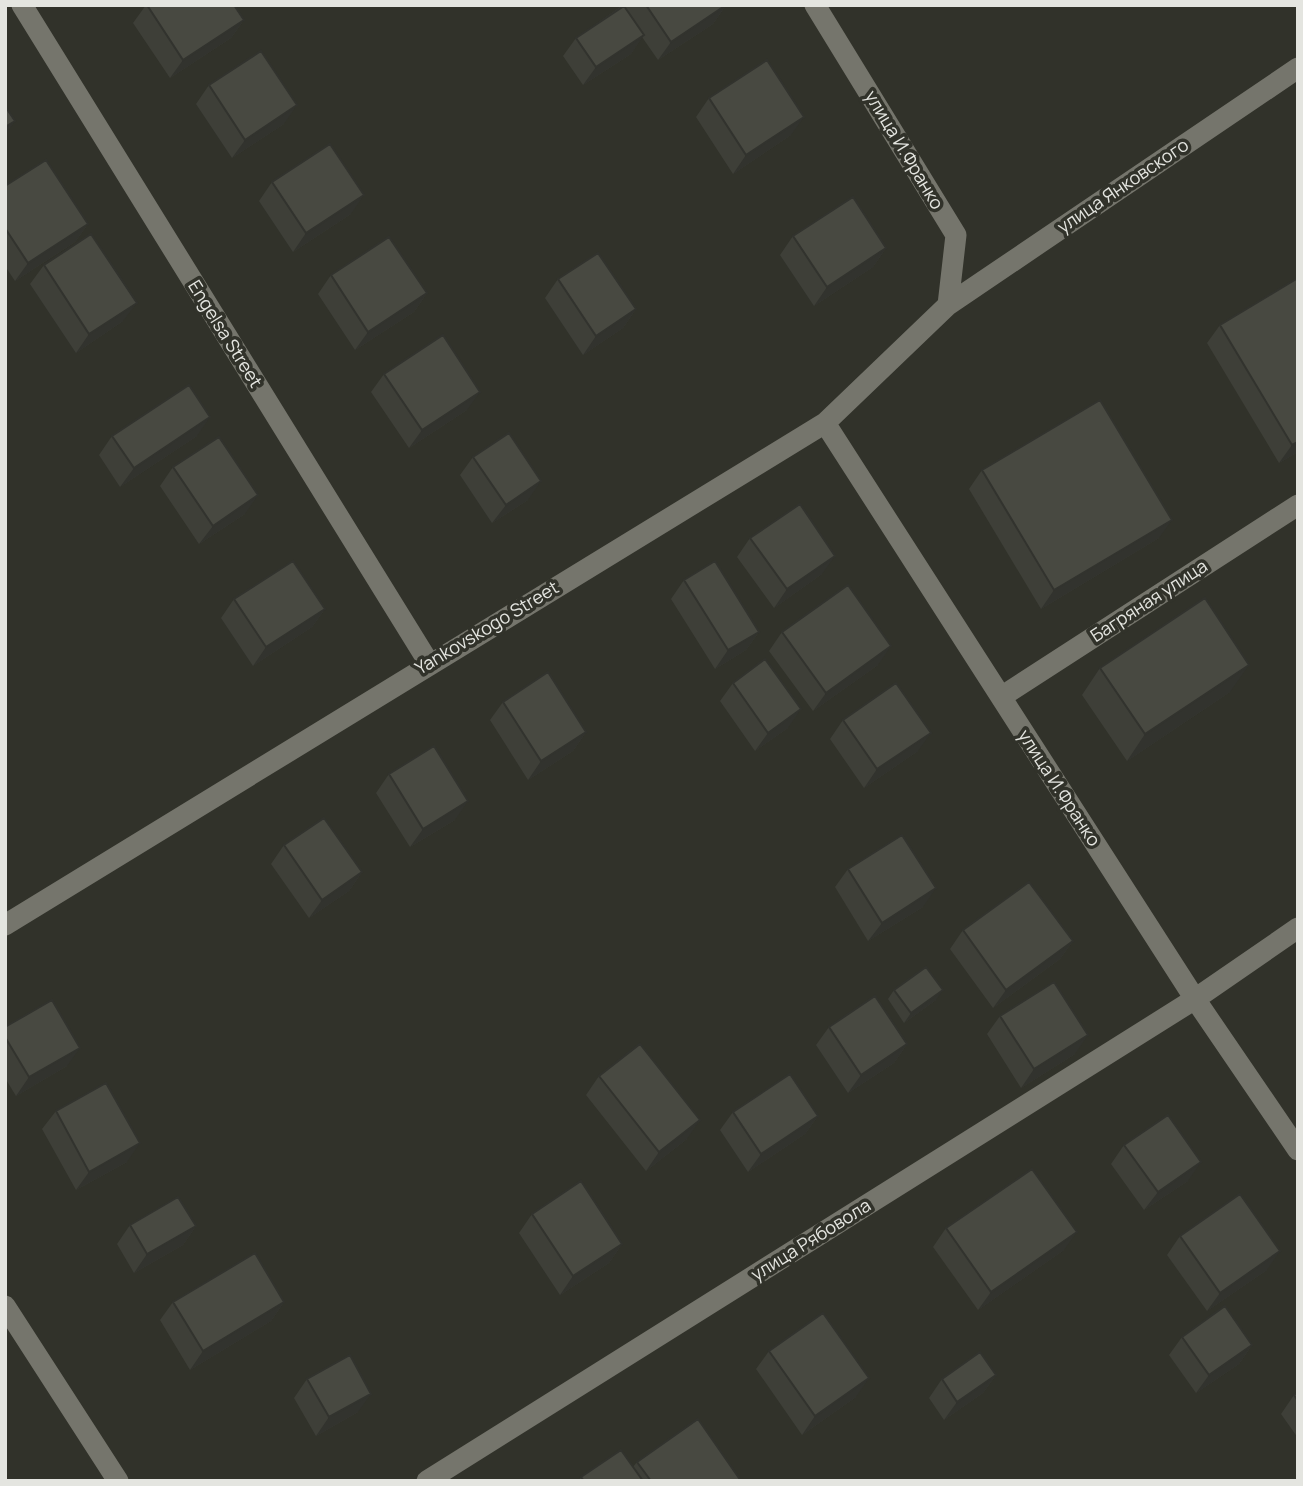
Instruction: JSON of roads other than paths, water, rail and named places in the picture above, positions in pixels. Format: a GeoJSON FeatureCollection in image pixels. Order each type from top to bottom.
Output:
{"type":"FeatureCollection","features":[{"type":"Feature","properties":{"kind":"street","name":"Engelsa Street"},"geometry":{"type":"LineString","coordinates":[[22,5],[429,663]]}},
{"type":"Feature","properties":{"kind":"street","name":"улица И.Франко"},"geometry":{"type":"LineString","coordinates":[[815,5],[956,235],[948,305]]}},
{"type":"Feature","properties":{"kind":"street","name":"улица Янковского"},"geometry":{"type":"LineString","coordinates":[[948,305],[1298,68]]}},
{"type":"Feature","properties":{"kind":"street","name":"Yankovskogo Street"},"geometry":{"type":"LineString","coordinates":[[5,925],[825,423],[948,305]]}},
{"type":"Feature","properties":{"kind":"street","name":"улица И.Франко"},"geometry":{"type":"LineString","coordinates":[[825,423],[1195,999],[1298,1150]]}},
{"type":"Feature","properties":{"kind":"street","name":"Багряная улица"},"geometry":{"type":"LineString","coordinates":[[1000,697],[1298,505]]}},
{"type":"Feature","properties":{"kind":"street","name":"улица Рябовола"},"geometry":{"type":"LineString","coordinates":[[427,1481],[1195,999],[1298,928]]}},
{"type":"Feature","properties":{"kind":"street"},"geometry":{"type":"LineString","coordinates":[[5,1306],[118,1481]]}}]}
